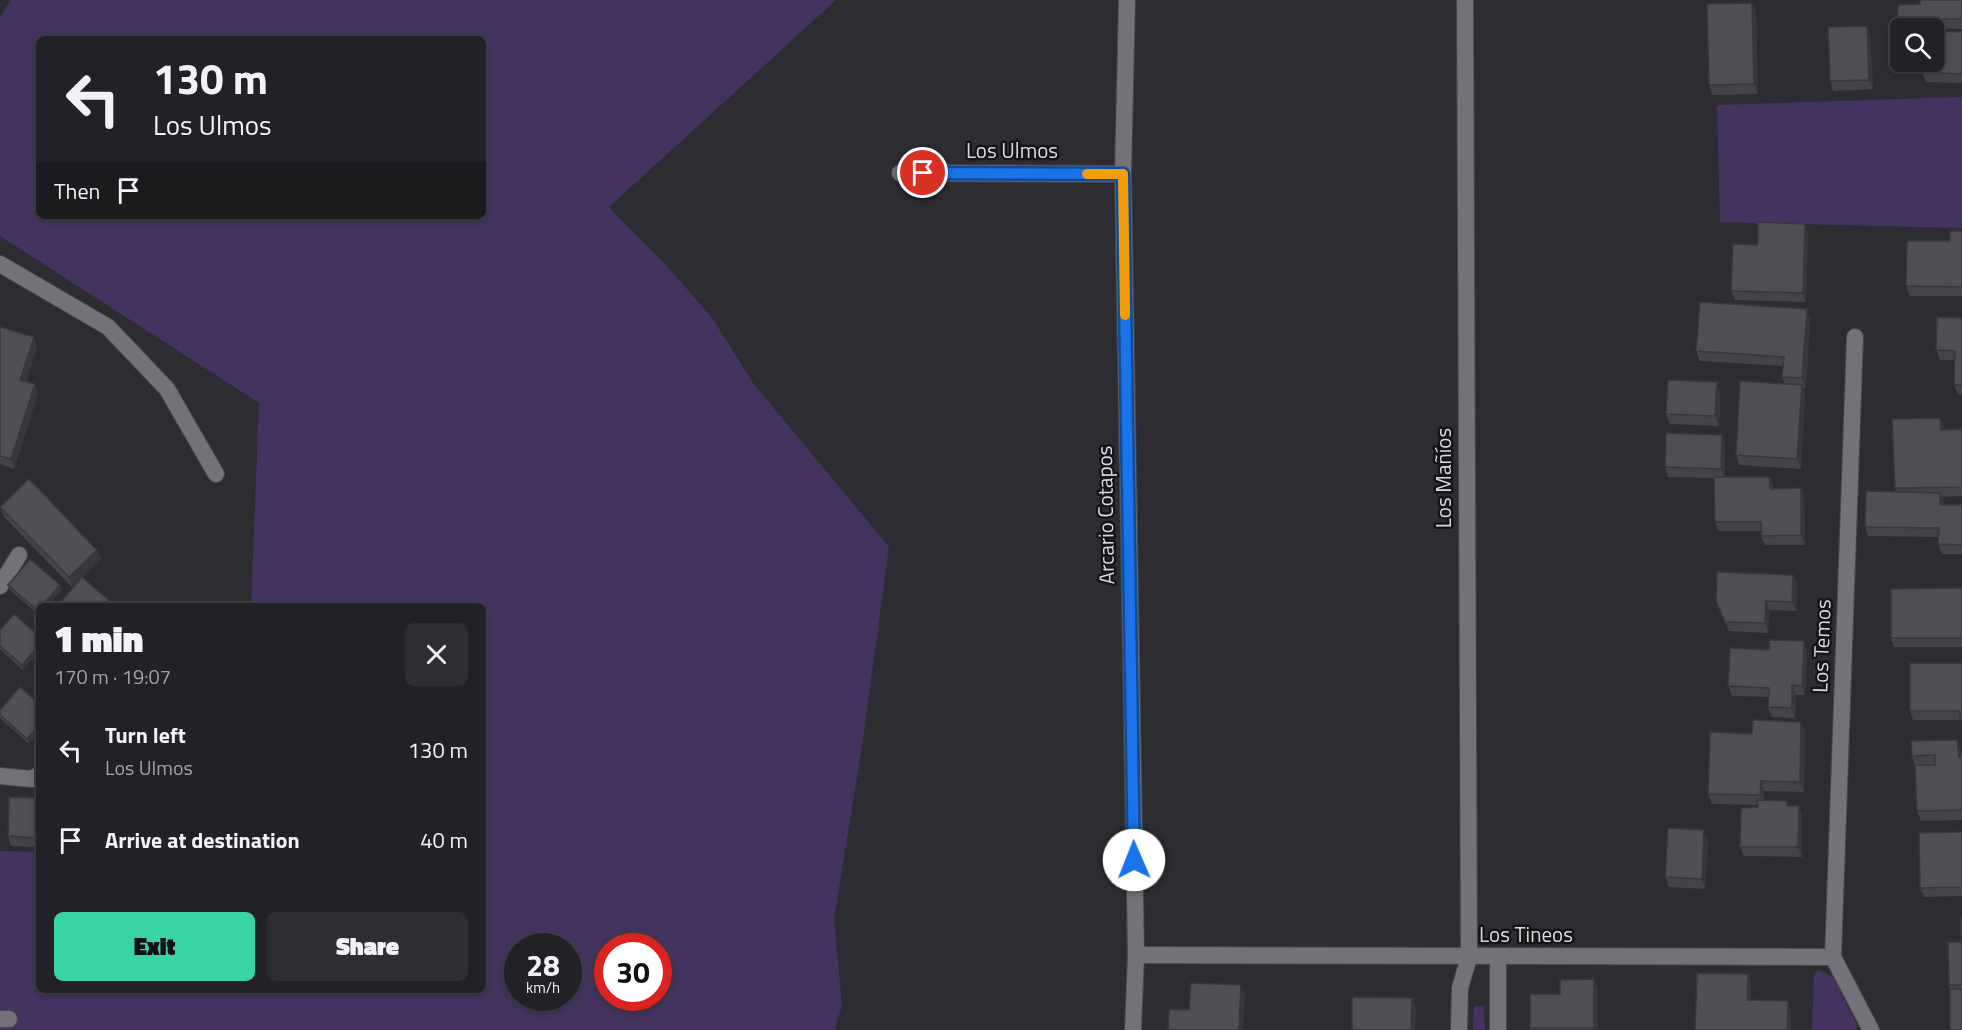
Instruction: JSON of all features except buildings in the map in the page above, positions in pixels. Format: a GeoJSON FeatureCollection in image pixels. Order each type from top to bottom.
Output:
{"type":"FeatureCollection","features":[{"type":"Feature","properties":{"kind":"street","name":"Arcario Cotapos"},"geometry":{"type":"LineString","coordinates":[[1127,0],[1123,174],[1136,955],[1133,1030]]}},
{"type":"Feature","properties":{"kind":"street","name":"Los Mañíos"},"geometry":{"type":"LineString","coordinates":[[1459,1030],[1460,988],[1469,957],[1465,0]]}},
{"type":"Feature","properties":{"kind":"street","name":"Los Ulmos"},"geometry":{"type":"LineString","coordinates":[[900,173],[1123,174]]}},
{"type":"Feature","properties":{"kind":"street"},"geometry":{"type":"LineString","coordinates":[[0,264],[108,327],[167,389],[216,474]]}},
{"type":"Feature","properties":{"kind":"street","name":"Los Temos"},"geometry":{"type":"LineString","coordinates":[[1833,957],[1855,337]]}},
{"type":"Feature","properties":{"kind":"street"},"geometry":{"type":"LineString","coordinates":[[0,586],[19,555]]}},
{"type":"Feature","properties":{"kind":"street"},"geometry":{"type":"LineString","coordinates":[[0,776],[31,779],[36,776]]}},
{"type":"Feature","properties":{"kind":"street","name":"Los Tineos"},"geometry":{"type":"LineString","coordinates":[[1136,955],[1498,958],[1833,957]]}},
{"type":"Feature","properties":{"kind":"street"},"geometry":{"type":"LineString","coordinates":[[1833,957],[1871,1030]]}},
{"type":"Feature","properties":{"kind":"street"},"geometry":{"type":"LineString","coordinates":[[1498,958],[1498,1030]]}},
{"type":"Feature","properties":{"kind":"shaded area"},"geometry":{"type":"Polygon","coordinates":[[[11,0],[836,0],[609,207],[666,265],[713,319],[753,383],[889,547],[862,746],[834,919],[842,1005],[835,1030],[0,1030],[0,851],[36,852],[36,993],[486,993],[486,603],[251,603],[259,403],[0,236],[0,17],[11,0]]]}},
{"type":"Feature","properties":{"kind":"shaded area"},"geometry":{"type":"Polygon","coordinates":[[[1962,97],[1962,228],[1720,222],[1717,105],[1962,97]]]}},
{"type":"Feature","properties":{"kind":"shaded area"},"geometry":{"type":"Polygon","coordinates":[[[1818,969],[1833,977],[1857,1025],[1856,1030],[1812,1030],[1814,976],[1818,969]]]}},
{"type":"Feature","properties":{"kind":"shaded area"},"geometry":{"type":"Polygon","coordinates":[[[1474,1006],[1484,1006],[1485,1030],[1473,1030],[1474,1006]]]}},
{"type":"Feature","properties":{"kind":"slow traffic"},"geometry":{"type":"LineString","coordinates":[[1087,174],[1123,174],[1125,315]]}},
{"type":"Feature","properties":{"kind":"route"},"geometry":{"type":"LineString","coordinates":[[923,173],[1123,174],[1134,860]]}}]}
